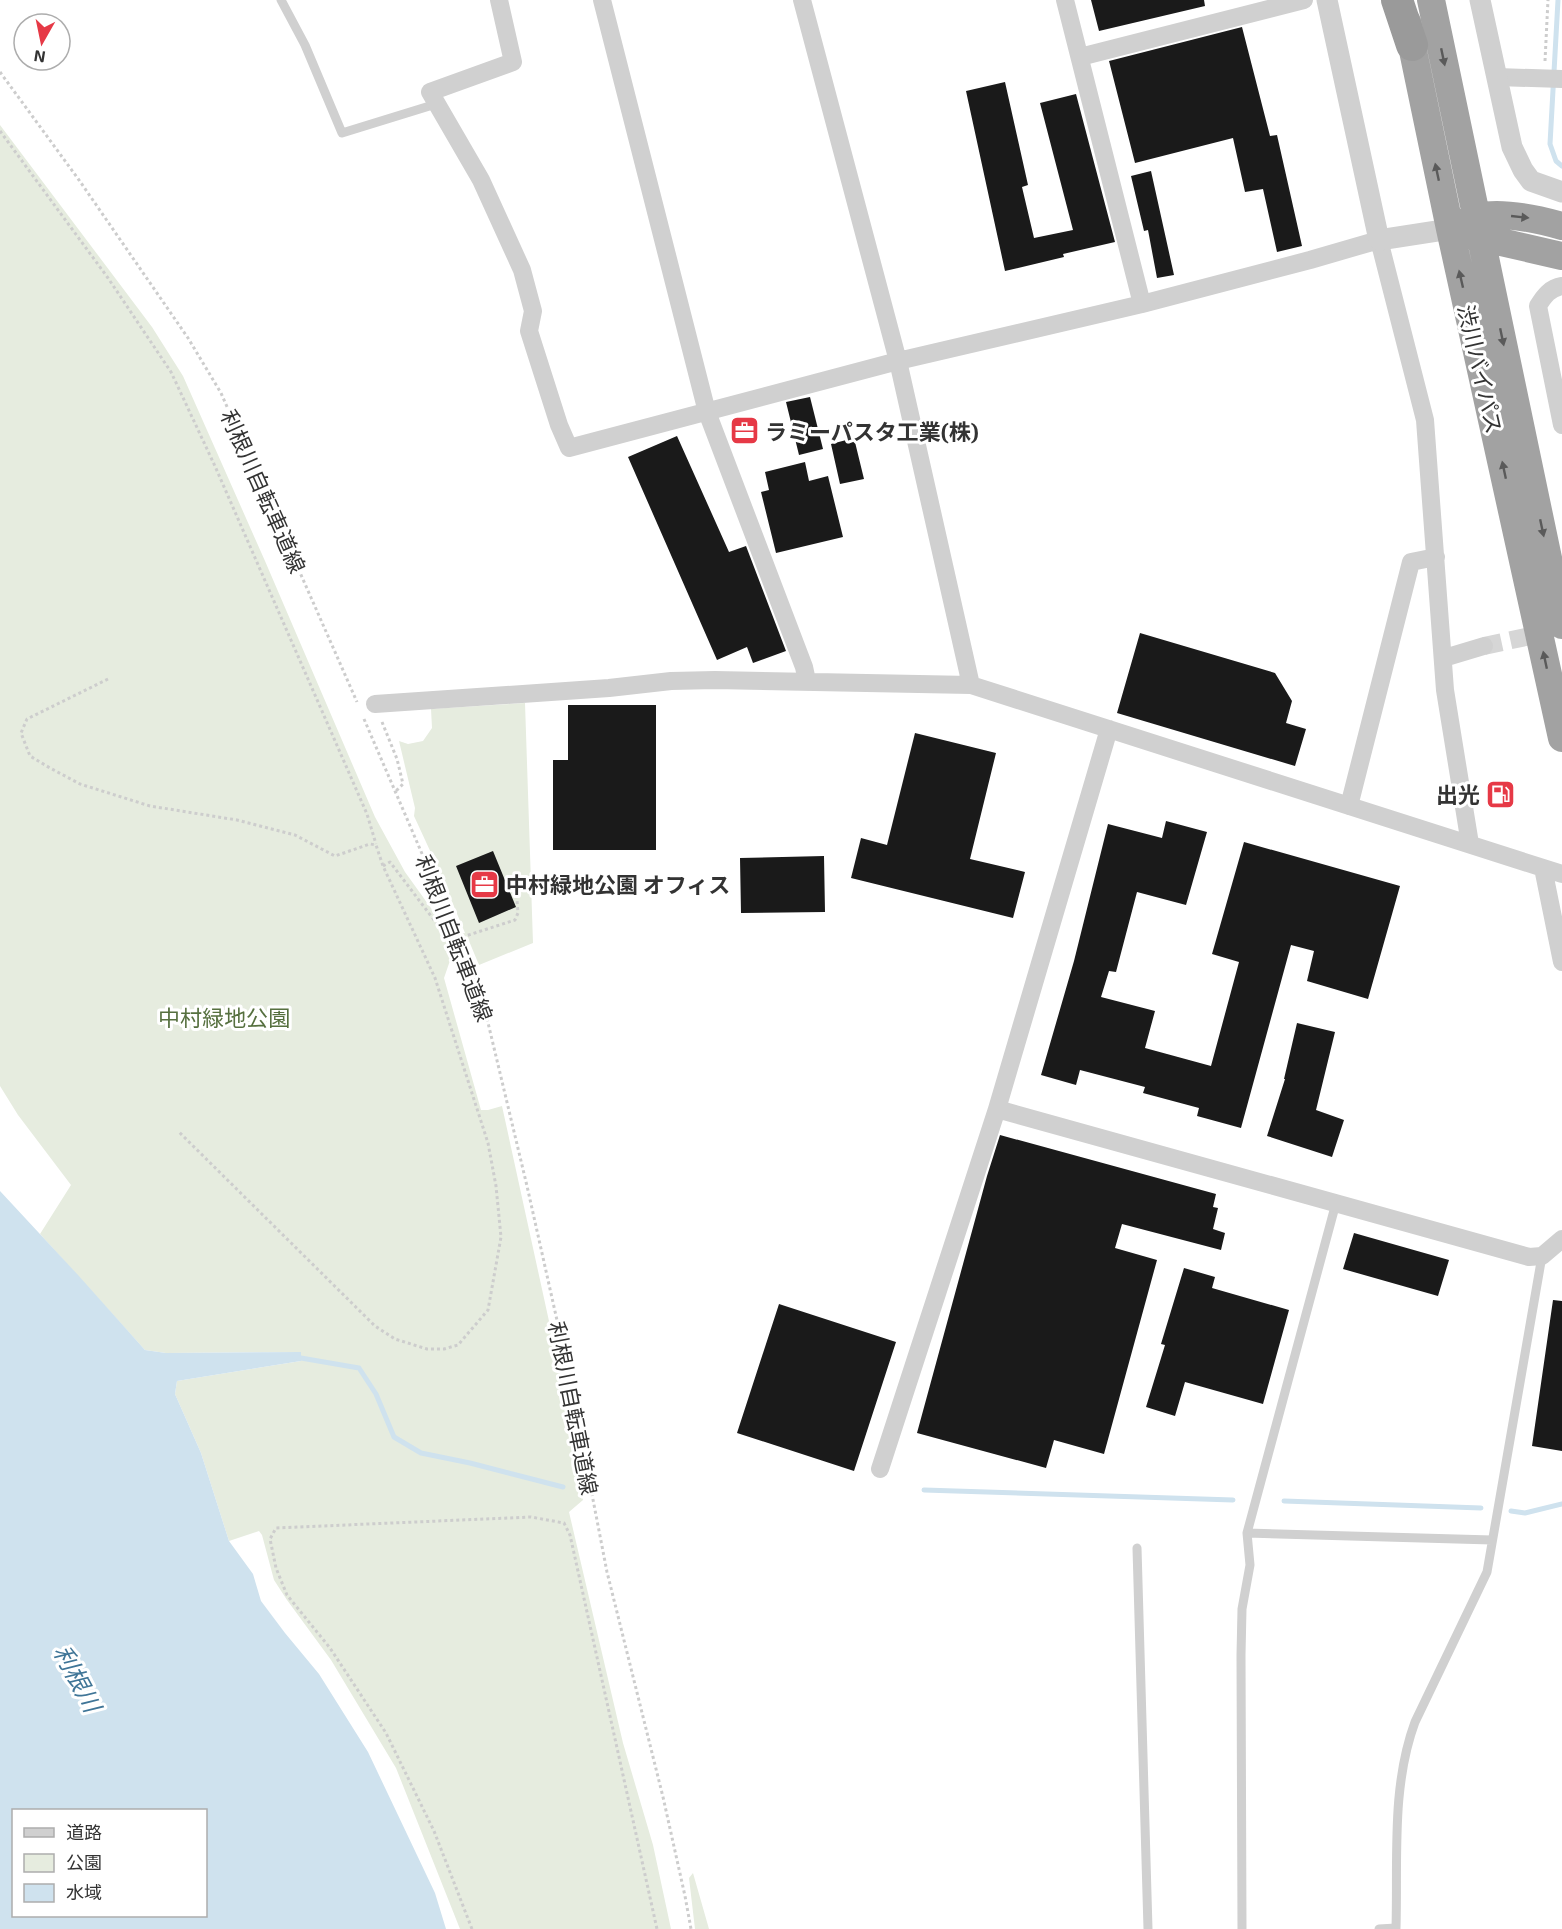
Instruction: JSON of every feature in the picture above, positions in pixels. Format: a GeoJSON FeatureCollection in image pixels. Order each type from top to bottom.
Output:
{"type":"FeatureCollection","features":[{"type":"Feature","properties":{"kind":"highway"},"geometry":{"type":"LineString","coordinates":[[1397,0],[1412,45]]}},
{"type":"Feature","properties":{"kind":"highway","name":"渋川バイパス"},"geometry":{"type":"LineString","coordinates":[[1402,0],[1562,738]]}},
{"type":"Feature","properties":{"kind":"highway","name":"渋川バイパス"},"geometry":{"type":"LineString","coordinates":[[1431,0],[1562,625]]}},
{"type":"Feature","properties":{"kind":"highway"},"geometry":{"type":"LineString","coordinates":[[1480,228],[1507,216],[1536,219],[1562,226]]}},
{"type":"Feature","properties":{"kind":"highway"},"geometry":{"type":"LineString","coordinates":[[1450,229],[1480,228],[1562,256]]}},
{"type":"Feature","properties":{"kind":"street"},"geometry":{"type":"LineString","coordinates":[[499,0],[513,62],[430,92],[481,180],[522,270],[533,311],[529,331],[559,425],[569,448],[898,362],[1142,304],[1379,240],[1450,229]]}},
{"type":"Feature","properties":{"kind":"street"},"geometry":{"type":"LineString","coordinates":[[602,0],[707,412],[804,667],[807,681]]}},
{"type":"Feature","properties":{"kind":"street"},"geometry":{"type":"LineString","coordinates":[[802,0],[898,362],[971,686]]}},
{"type":"Feature","properties":{"kind":"street"},"geometry":{"type":"LineString","coordinates":[[1065,0],[1142,304]]}},
{"type":"Feature","properties":{"kind":"street"},"geometry":{"type":"LineString","coordinates":[[1080,57],[1304,0]]}},
{"type":"Feature","properties":{"kind":"street"},"geometry":{"type":"LineString","coordinates":[[1327,0],[1379,240],[1425,420],[1445,690],[1470,844]]}},
{"type":"Feature","properties":{"kind":"street"},"geometry":{"type":"LineString","coordinates":[[1480,0],[1512,147],[1522,170],[1531,181],[1562,192]]}},
{"type":"Feature","properties":{"kind":"street"},"geometry":{"type":"LineString","coordinates":[[1497,77],[1553,79]]}},
{"type":"Feature","properties":{"kind":"street"},"geometry":{"type":"LineString","coordinates":[[1562,286],[1554,287],[1544,296],[1538,306],[1562,424]]}},
{"type":"Feature","properties":{"kind":"street"},"geometry":{"type":"LineString","coordinates":[[1349,806],[1411,562],[1436,557]]}},
{"type":"Feature","properties":{"kind":"street"},"geometry":{"type":"LineString","coordinates":[[1444,658],[1484,646]]}},
{"type":"Feature","properties":{"kind":"street"},"geometry":{"type":"LineString","coordinates":[[365,708],[671,681],[807,681],[971,686],[1562,874]]}},
{"type":"Feature","properties":{"kind":"street"},"geometry":{"type":"LineString","coordinates":[[880,1469],[997,1109],[1109,729]]}},
{"type":"Feature","properties":{"kind":"street"},"geometry":{"type":"LineString","coordinates":[[1543,868],[1562,962]]}},
{"type":"Feature","properties":{"kind":"street"},"geometry":{"type":"LineString","coordinates":[[997,1109],[1529,1257],[1542,1256],[1562,1239]]}},
{"type":"Feature","properties":{"kind":"lane"},"geometry":{"type":"LineString","coordinates":[[281,0],[304,45],[342,133],[436,104]]}},
{"type":"Feature","properties":{"kind":"lane"},"geometry":{"type":"LineString","coordinates":[[1242,1929],[1240,1655],[1242,1609],[1250,1565],[1247,1533],[1336,1203]]}},
{"type":"Feature","properties":{"kind":"lane"},"geometry":{"type":"LineString","coordinates":[[1379,1929],[1396,1928],[1398,1805],[1406,1747],[1415,1722],[1487,1572],[1542,1256]]}},
{"type":"Feature","properties":{"kind":"lane"},"geometry":{"type":"LineString","coordinates":[[1247,1533],[1492,1540]]}},
{"type":"Feature","properties":{"kind":"lane"},"geometry":{"type":"LineString","coordinates":[[1137,1548],[1149,1929]]}},
{"type":"Feature","properties":{"kind":"path"},"geometry":{"type":"LineString","coordinates":[[1548,0],[1553,79]]}},
{"type":"Feature","properties":{"kind":"path","name":"利根川自転車道線"},"geometry":{"type":"LineString","coordinates":[[0,72],[161,298],[221,393],[365,708],[484,1006],[567,1365],[605,1561],[663,1797],[686,1896],[691,1929]]}},
{"type":"Feature","properties":{"kind":"path"},"geometry":{"type":"LineString","coordinates":[[0,131],[108,278],[171,372],[214,464],[367,814],[383,866],[435,978],[488,1143],[496,1186],[501,1237],[488,1310],[458,1345],[444,1349],[427,1349],[395,1339],[375,1326],[178,1132]]}},
{"type":"Feature","properties":{"kind":"path"},"geometry":{"type":"LineString","coordinates":[[108,679],[27,719],[21,733],[30,756],[80,784],[150,806],[237,820],[295,835],[335,856],[370,844],[376,846]]}},
{"type":"Feature","properties":{"kind":"path"},"geometry":{"type":"LineString","coordinates":[[365,708],[399,767],[403,784],[396,790]]}},
{"type":"Feature","properties":{"kind":"path"},"geometry":{"type":"LineString","coordinates":[[383,866],[390,862],[450,941],[515,920],[518,913],[516,888]]}},
{"type":"Feature","properties":{"kind":"path"},"geometry":{"type":"LineString","coordinates":[[471,1929],[434,1830],[386,1733],[330,1648],[287,1595],[276,1568],[270,1539],[276,1528],[531,1517],[564,1523],[570,1535],[657,1929]]}},
{"type":"Feature","properties":{"kind":"green space","name":"中村緑地公園"},"geometry":{"type":"Polygon","coordinates":[[[0,125],[152,327],[183,376],[375,817],[405,872],[451,936],[465,933],[414,816],[415,808],[399,741],[408,744],[423,741],[432,728],[431,709],[525,703],[533,943],[479,965],[469,941],[455,946],[444,978],[481,1110],[502,1106],[566,1399],[583,1500],[569,1512],[623,1743],[653,1845],[671,1929],[460,1929],[396,1768],[331,1660],[274,1580],[262,1535],[259,1531],[229,1541],[201,1453],[175,1394],[177,1381],[301,1361],[301,1352],[166,1353],[145,1350],[40,1234],[71,1185],[18,1115],[0,1086],[0,125]]]}},
{"type":"Feature","properties":{"kind":"green space"},"geometry":{"type":"Polygon","coordinates":[[[693,1873],[709,1929],[695,1929],[689,1878],[693,1873]]]}},
{"type":"Feature","properties":{"kind":"water","name":"利根川"},"geometry":{"type":"Polygon","coordinates":[[[0,1191],[145,1350],[166,1353],[301,1352],[301,1361],[177,1381],[175,1394],[201,1453],[229,1541],[253,1574],[261,1601],[319,1674],[368,1752],[435,1893],[446,1929],[0,1929],[0,1191]]]}},
{"type":"Feature","properties":{"kind":"building"},"geometry":{"type":"Polygon","coordinates":[[[1091,0],[1204,0],[1205,6],[1099,31],[1091,0]]]}},
{"type":"Feature","properties":{"kind":"building"},"geometry":{"type":"Polygon","coordinates":[[[1242,27],[1270,136],[1277,135],[1302,246],[1277,252],[1263,189],[1245,192],[1233,138],[1135,163],[1109,61],[1242,27]]]}},
{"type":"Feature","properties":{"kind":"building"},"geometry":{"type":"Polygon","coordinates":[[[1005,82],[1028,185],[1022,187],[1034,238],[1073,230],[1040,103],[1076,94],[1115,242],[1005,271],[966,91],[1005,82]]]}},
{"type":"Feature","properties":{"kind":"building"},"geometry":{"type":"Polygon","coordinates":[[[1151,171],[1174,275],[1157,278],[1148,230],[1144,231],[1131,176],[1151,171]]]}},
{"type":"Feature","properties":{"kind":"building"},"geometry":{"type":"Polygon","coordinates":[[[810,397],[823,449],[799,455],[786,402],[810,397]]]}},
{"type":"Feature","properties":{"kind":"building"},"geometry":{"type":"Polygon","coordinates":[[[677,436],[729,552],[746,546],[786,651],[753,663],[747,647],[717,660],[628,457],[677,436]]]}},
{"type":"Feature","properties":{"kind":"building"},"geometry":{"type":"Polygon","coordinates":[[[854,438],[864,479],[840,484],[831,444],[854,438]]]}},
{"type":"Feature","properties":{"kind":"building"},"geometry":{"type":"Polygon","coordinates":[[[805,462],[809,481],[828,476],[843,537],[776,553],[761,492],[769,490],[765,472],[805,462]]]}},
{"type":"Feature","properties":{"kind":"building"},"geometry":{"type":"Polygon","coordinates":[[[1140,633],[1275,673],[1292,701],[1286,723],[1306,729],[1295,766],[1117,713],[1140,633]]]}},
{"type":"Feature","properties":{"kind":"building"},"geometry":{"type":"Polygon","coordinates":[[[568,705],[656,705],[656,850],[553,850],[553,760],[568,760],[568,705]]]}},
{"type":"Feature","properties":{"kind":"building"},"geometry":{"type":"Polygon","coordinates":[[[915,733],[996,753],[970,859],[1025,872],[1013,918],[851,878],[861,838],[887,845],[915,733]]]}},
{"type":"Feature","properties":{"kind":"building"},"geometry":{"type":"Polygon","coordinates":[[[1166,821],[1207,832],[1186,905],[1137,892],[1116,972],[1109,971],[1101,997],[1155,1011],[1145,1048],[1211,1066],[1239,962],[1212,954],[1244,842],[1400,886],[1368,999],[1307,981],[1314,951],[1291,945],[1241,1128],[1197,1116],[1199,1108],[1143,1093],[1145,1087],[1080,1070],[1076,1085],[1041,1075],[1074,961],[1108,824],[1162,838],[1166,821]]]}},
{"type":"Feature","properties":{"kind":"building"},"geometry":{"type":"Polygon","coordinates":[[[493,851],[516,907],[479,923],[456,866],[493,851]]]}},
{"type":"Feature","properties":{"kind":"building"},"geometry":{"type":"Polygon","coordinates":[[[824,856],[825,912],[741,913],[740,858],[824,856]]]}},
{"type":"Feature","properties":{"kind":"building"},"geometry":{"type":"Polygon","coordinates":[[[1297,1023],[1335,1032],[1316,1110],[1344,1120],[1332,1157],[1267,1136],[1285,1079],[1297,1023]]]}},
{"type":"Feature","properties":{"kind":"building"},"geometry":{"type":"Polygon","coordinates":[[[1000,1135],[1216,1194],[1213,1207],[1218,1208],[1213,1229],[1225,1233],[1221,1250],[1122,1224],[1115,1248],[1157,1260],[1104,1454],[1054,1440],[1046,1468],[917,1433],[1000,1135]]]}},
{"type":"Feature","properties":{"kind":"building"},"geometry":{"type":"Polygon","coordinates":[[[1354,1233],[1449,1260],[1438,1296],[1343,1269],[1354,1233]]]}},
{"type":"Feature","properties":{"kind":"building"},"geometry":{"type":"Polygon","coordinates":[[[1184,1268],[1215,1277],[1212,1288],[1289,1310],[1263,1404],[1185,1382],[1175,1416],[1146,1407],[1165,1345],[1161,1344],[1184,1268]]]}},
{"type":"Feature","properties":{"kind":"building"},"geometry":{"type":"Polygon","coordinates":[[[1553,1300],[1562,1301],[1562,1451],[1532,1446],[1553,1300]]]}},
{"type":"Feature","properties":{"kind":"building"},"geometry":{"type":"Polygon","coordinates":[[[779,1304],[896,1342],[854,1471],[737,1433],[779,1304]]]}},
{"type":"Feature","properties":{"kind":"waterway"},"geometry":{"type":"LineString","coordinates":[[1558,0],[1550,144],[1556,161],[1562,166]]}},
{"type":"Feature","properties":{"kind":"waterway"},"geometry":{"type":"LineString","coordinates":[[295,1357],[359,1368],[376,1394],[394,1437],[421,1453],[563,1487]]}},
{"type":"Feature","properties":{"kind":"waterway"},"geometry":{"type":"LineString","coordinates":[[924,1490],[1233,1500]]}},
{"type":"Feature","properties":{"kind":"waterway"},"geometry":{"type":"LineString","coordinates":[[1284,1501],[1481,1508]]}},
{"type":"Feature","properties":{"kind":"waterway"},"geometry":{"type":"LineString","coordinates":[[1511,1511],[1525,1513],[1562,1504]]}},
{"type":"Feature","properties":{"kind":"tunnel"},"geometry":{"type":"LineString","coordinates":[[1484,646],[1549,632]]}},
{"type":"Feature","properties":{"kind":"place","name":"ラミーパスタ工業(株)"},"geometry":{"type":"Point","coordinates":[744,431]}},
{"type":"Feature","properties":{"kind":"place","name":"出光"},"geometry":{"type":"Point","coordinates":[1501,794]}},
{"type":"Feature","properties":{"kind":"place","name":"中村緑地公園 オフィス"},"geometry":{"type":"Point","coordinates":[485,884]}}]}
